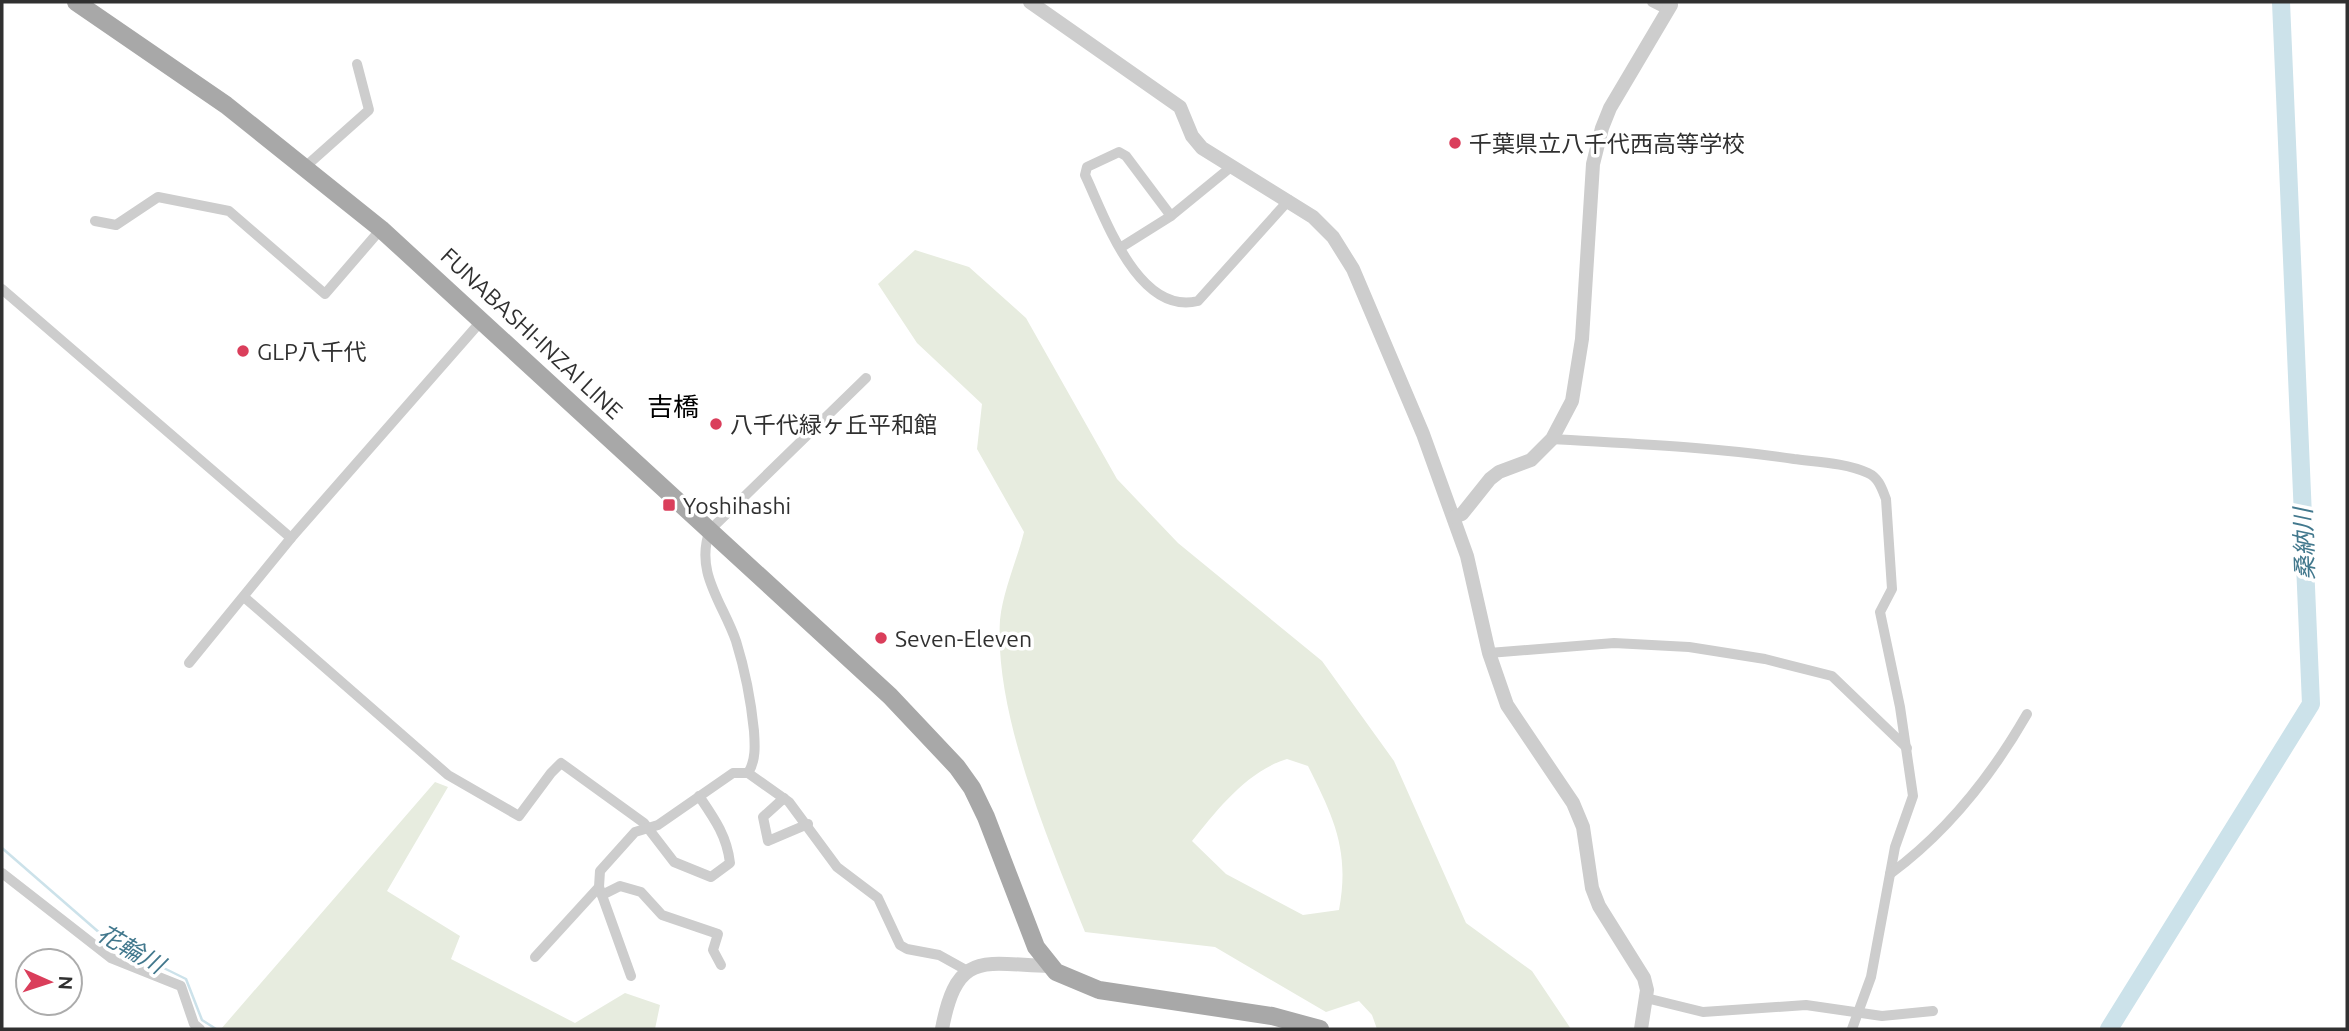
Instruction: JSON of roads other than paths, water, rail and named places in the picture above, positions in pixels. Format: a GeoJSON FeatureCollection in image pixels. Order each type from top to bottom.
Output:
{"type":"FeatureCollection","features":[{"type":"Feature","properties":{"kind":"main road","name":"FUNABASHI-INZAI LINE"},"geometry":{"type":"LineString","coordinates":[[76,2],[226,105],[381,229],[483,319],[880,687],[957,766],[986,817],[1036,947],[1049,966]]}},
{"type":"Feature","properties":{"kind":"main road"},"geometry":{"type":"LineString","coordinates":[[1049,966],[1079,983],[1099,990],[1272,1016],[1320,1029]]}},
{"type":"Feature","properties":{"kind":"street"},"geometry":{"type":"LineString","coordinates":[[1030,2],[1180,107],[1192,136],[1202,148],[1289,200],[1333,237],[1353,269],[1423,434],[1454,517],[1477,591],[1489,653],[1507,705],[1573,803],[1583,827],[1592,888],[1599,906],[1644,978],[1646,998],[1641,1029]]}},
{"type":"Feature","properties":{"kind":"street"},"geometry":{"type":"LineString","coordinates":[[1454,517],[1462,514],[1490,479],[1499,472],[1531,460],[1552,439],[1572,401],[1582,339],[1591,191],[1602,128],[1610,108],[1670,6],[1652,2]]}},
{"type":"Feature","properties":{"kind":"street"},"geometry":{"type":"LineString","coordinates":[[305,167],[369,110],[357,64]]}},
{"type":"Feature","properties":{"kind":"street"},"geometry":{"type":"LineString","coordinates":[[1171,216],[1126,156],[1119,152],[1087,167],[1084,175],[1120,248],[1142,284],[1185,305],[1198,301],[1289,200]]}},
{"type":"Feature","properties":{"kind":"street"},"geometry":{"type":"LineString","coordinates":[[1120,248],[1171,216],[1231,167]]}},
{"type":"Feature","properties":{"kind":"street"},"geometry":{"type":"LineString","coordinates":[[95,222],[116,225],[158,197],[229,211],[325,294],[381,229]]}},
{"type":"Feature","properties":{"kind":"street"},"geometry":{"type":"LineString","coordinates":[[2,289],[291,538]]}},
{"type":"Feature","properties":{"kind":"street"},"geometry":{"type":"LineString","coordinates":[[189,663],[291,538],[483,319]]}},
{"type":"Feature","properties":{"kind":"street"},"geometry":{"type":"LineString","coordinates":[[748,773],[753,766],[755,747],[753,716],[736,642],[712,591],[704,562],[704,547],[710,530],[866,379]]}},
{"type":"Feature","properties":{"kind":"street"},"geometry":{"type":"LineString","coordinates":[[1552,439],[1734,450],[1846,467],[1876,478],[1886,499],[1892,589],[1881,612],[1907,748],[1913,796],[1897,840],[1871,977],[1852,1029]]}},
{"type":"Feature","properties":{"kind":"street"},"geometry":{"type":"LineString","coordinates":[[244,597],[448,775],[519,816],[561,763],[648,827],[674,862],[711,877],[730,863],[729,848],[723,831],[699,796]]}},
{"type":"Feature","properties":{"kind":"street"},"geometry":{"type":"LineString","coordinates":[[1489,653],[1614,643],[1689,647],[1765,659],[1832,676],[1907,748]]}},
{"type":"Feature","properties":{"kind":"street"},"geometry":{"type":"LineString","coordinates":[[1890,874],[1941,832],[2009,747],[2027,714]]}},
{"type":"Feature","properties":{"kind":"street"},"geometry":{"type":"LineString","coordinates":[[631,976],[600,891],[600,871],[617,848],[635,832],[658,825],[722,778],[733,773],[748,773],[784,798],[808,824],[837,867],[878,898],[900,945],[907,949],[939,955],[966,970]]}},
{"type":"Feature","properties":{"kind":"street"},"geometry":{"type":"LineString","coordinates":[[784,798],[763,817],[768,841],[808,824]]}},
{"type":"Feature","properties":{"kind":"street"},"geometry":{"type":"LineString","coordinates":[[2,873],[111,958],[181,986],[194,1024],[200,1029]]}},
{"type":"Feature","properties":{"kind":"street"},"geometry":{"type":"LineString","coordinates":[[535,957],[600,891],[620,886],[641,892],[662,915],[718,934],[713,950],[721,965]]}},
{"type":"Feature","properties":{"kind":"street"},"geometry":{"type":"LineString","coordinates":[[942,1029],[953,988],[966,970],[984,964],[1049,966]]}},
{"type":"Feature","properties":{"kind":"street"},"geometry":{"type":"LineString","coordinates":[[1646,998],[1703,1012],[1807,1005],[1838,1007],[1882,1016],[1933,1010]]}},
{"type":"Feature","properties":{"kind":"waterway","name":"桑納川"},"geometry":{"type":"LineString","coordinates":[[2109,1029],[2311,704],[2281,2]]}},
{"type":"Feature","properties":{"kind":"waterway","name":"花輪川"},"geometry":{"type":"LineString","coordinates":[[2,848],[109,941],[186,979],[202,1020],[216,1029]]}},
{"type":"Feature","properties":{"kind":"place","name":"千葉県立八千代西高等学校"},"geometry":{"type":"Point","coordinates":[1455,143]}},
{"type":"Feature","properties":{"kind":"place","name":"GLP八千代"},"geometry":{"type":"Point","coordinates":[243,351]}},
{"type":"Feature","properties":{"kind":"place","name":"八千代緑ヶ丘平和館"},"geometry":{"type":"Point","coordinates":[716,424]}},
{"type":"Feature","properties":{"kind":"place","name":"Yoshihashi"},"geometry":{"type":"Point","coordinates":[669,505]}},
{"type":"Feature","properties":{"kind":"place","name":"Seven-Eleven"},"geometry":{"type":"Point","coordinates":[881,638]}},
{"type":"Feature","properties":{"kind":"district","name":"吉橋"},"geometry":{"type":"Point","coordinates":[673,406]}}]}
